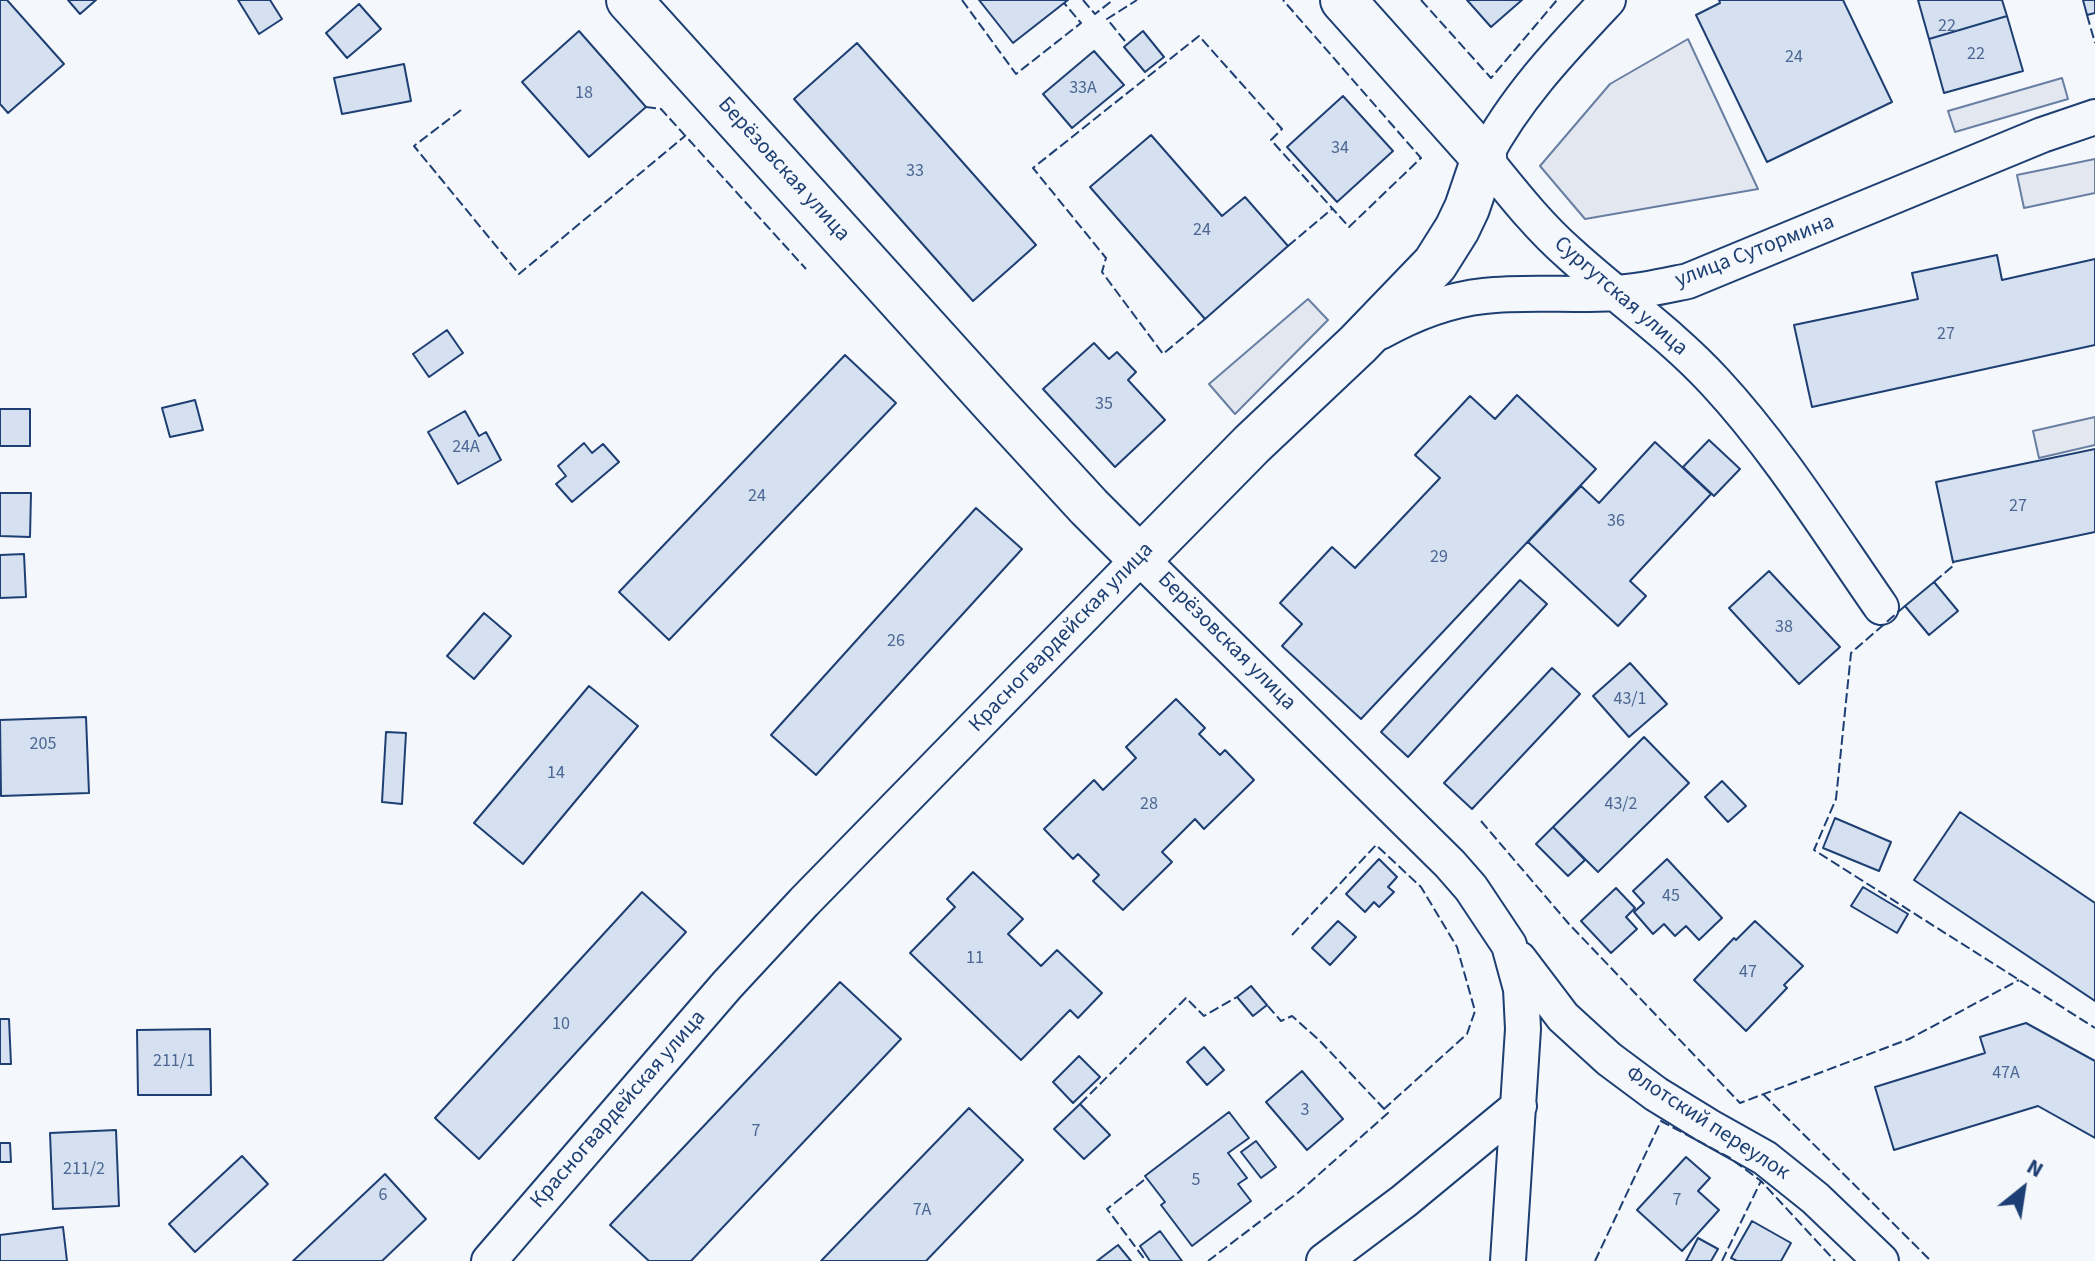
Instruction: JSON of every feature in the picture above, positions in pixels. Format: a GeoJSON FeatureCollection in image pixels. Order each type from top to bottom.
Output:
{"type":"FeatureCollection","features":[{"type":"Feature","properties":{"kind":"street","name":"Берёзовская улица"},"geometry":{"type":"LineString","coordinates":[[629,0],[1089,507],[1471,888],[1509,945],[1521,989],[1523,1029],[1508,1261]]}},
{"type":"Feature","properties":{"kind":"street","name":"Сургутская улица"},"geometry":{"type":"LineString","coordinates":[[1343,0],[1539,224],[1714,381],[1785,471],[1881,607]]}},
{"type":"Feature","properties":{"kind":"street","name":"Красногвардейская улица"},"geometry":{"type":"LineString","coordinates":[[489,1261],[736,974],[804,902],[1252,444],[1358,344],[1435,264],[1467,208],[1484,158],[1499,129],[1536,79],[1608,0]]}},
{"type":"Feature","properties":{"kind":"street","name":"улица Сутормина"},"geometry":{"type":"LineString","coordinates":[[1358,344],[1404,318],[1463,299],[1499,295],[1615,293],[1688,281],[2042,135],[2095,117]]}},
{"type":"Feature","properties":{"kind":"street","name":"Флотский переулок"},"geometry":{"type":"LineString","coordinates":[[1509,945],[1563,1017],[1609,1059],[1656,1094],[1778,1167],[1881,1261]]}},
{"type":"Feature","properties":{"kind":"street"},"geometry":{"type":"LineString","coordinates":[[1324,1261],[1404,1201],[1519,1106]]}},
{"type":"Feature","properties":{"kind":"shaded area"},"geometry":{"type":"Polygon","coordinates":[[[1688,39],[1758,189],[1585,219],[1540,166],[1610,84],[1688,39]]]}},
{"type":"Feature","properties":{"kind":"shaded area"},"geometry":{"type":"Polygon","coordinates":[[[2062,78],[2068,99],[1955,132],[1948,111],[2062,78]]]}},
{"type":"Feature","properties":{"kind":"shaded area"},"geometry":{"type":"Polygon","coordinates":[[[2095,159],[2095,193],[2024,208],[2017,175],[2095,159]]]}},
{"type":"Feature","properties":{"kind":"shaded area"},"geometry":{"type":"Polygon","coordinates":[[[1308,299],[1328,320],[1235,414],[1209,384],[1308,299]]]}},
{"type":"Feature","properties":{"kind":"shaded area"},"geometry":{"type":"Polygon","coordinates":[[[2095,417],[2095,445],[2039,458],[2033,431],[2095,417]]]}},
{"type":"Feature","properties":{"kind":"building"},"geometry":{"type":"Polygon","coordinates":[[[0,0],[7,0],[64,64],[8,113],[0,104],[0,0]]]}},
{"type":"Feature","properties":{"kind":"building"},"geometry":{"type":"Polygon","coordinates":[[[68,0],[96,0],[80,14],[68,0]]]}},
{"type":"Feature","properties":{"kind":"building"},"geometry":{"type":"Polygon","coordinates":[[[238,0],[270,0],[282,19],[259,34],[238,0]]]}},
{"type":"Feature","properties":{"kind":"building"},"geometry":{"type":"Polygon","coordinates":[[[979,0],[1068,0],[1013,43],[979,0]]]}},
{"type":"Feature","properties":{"kind":"building"},"geometry":{"type":"Polygon","coordinates":[[[1467,0],[1522,0],[1491,27],[1467,0]]]}},
{"type":"Feature","properties":{"kind":"building"},"geometry":{"type":"Polygon","coordinates":[[[1719,0],[1843,0],[1892,102],[1767,162],[1696,15],[1720,3],[1719,0]]]}},
{"type":"Feature","properties":{"kind":"building"},"geometry":{"type":"Polygon","coordinates":[[[1918,0],[2002,0],[2007,16],[1929,39],[1918,0]]]}},
{"type":"Feature","properties":{"kind":"building"},"geometry":{"type":"Polygon","coordinates":[[[2083,0],[2095,0],[2095,13],[2087,15],[2083,0]]]}},
{"type":"Feature","properties":{"kind":"building"},"geometry":{"type":"Polygon","coordinates":[[[359,4],[381,29],[347,58],[326,33],[359,4]]]}},
{"type":"Feature","properties":{"kind":"building"},"geometry":{"type":"Polygon","coordinates":[[[2007,16],[2023,71],[1944,93],[1929,39],[2007,16]]]}},
{"type":"Feature","properties":{"kind":"building"},"geometry":{"type":"Polygon","coordinates":[[[579,31],[646,107],[589,157],[522,82],[579,31]]]}},
{"type":"Feature","properties":{"kind":"building"},"geometry":{"type":"Polygon","coordinates":[[[1143,31],[1164,57],[1145,72],[1124,47],[1143,31]]]}},
{"type":"Feature","properties":{"kind":"building"},"geometry":{"type":"Polygon","coordinates":[[[857,43],[1036,245],[973,301],[794,99],[857,43]]]}},
{"type":"Feature","properties":{"kind":"building"},"geometry":{"type":"Polygon","coordinates":[[[1094,51],[1124,85],[1072,128],[1043,94],[1094,51]]]}},
{"type":"Feature","properties":{"kind":"building"},"geometry":{"type":"Polygon","coordinates":[[[404,64],[411,101],[342,114],[334,78],[404,64]]]}},
{"type":"Feature","properties":{"kind":"building"},"geometry":{"type":"Polygon","coordinates":[[[1343,96],[1393,151],[1337,202],[1287,147],[1343,96]]]}},
{"type":"Feature","properties":{"kind":"building"},"geometry":{"type":"Polygon","coordinates":[[[1151,135],[1222,216],[1245,197],[1288,246],[1205,319],[1090,187],[1151,135]]]}},
{"type":"Feature","properties":{"kind":"building"},"geometry":{"type":"Polygon","coordinates":[[[1997,255],[2002,280],[2095,259],[2095,345],[1812,407],[1794,325],[1918,299],[1912,273],[1997,255]]]}},
{"type":"Feature","properties":{"kind":"building"},"geometry":{"type":"Polygon","coordinates":[[[447,330],[463,353],[429,377],[413,354],[447,330]]]}},
{"type":"Feature","properties":{"kind":"building"},"geometry":{"type":"Polygon","coordinates":[[[1094,343],[1109,359],[1117,352],[1136,372],[1128,380],[1165,420],[1115,467],[1043,389],[1094,343]]]}},
{"type":"Feature","properties":{"kind":"building"},"geometry":{"type":"Polygon","coordinates":[[[845,355],[896,403],[669,640],[619,592],[845,355]]]}},
{"type":"Feature","properties":{"kind":"building"},"geometry":{"type":"Polygon","coordinates":[[[1517,395],[1596,469],[1361,719],[1282,646],[1302,624],[1280,603],[1332,547],[1355,568],[1440,478],[1415,455],[1470,396],[1495,419],[1517,395]]]}},
{"type":"Feature","properties":{"kind":"building"},"geometry":{"type":"Polygon","coordinates":[[[195,400],[203,430],[170,437],[162,408],[195,400]]]}},
{"type":"Feature","properties":{"kind":"building"},"geometry":{"type":"Polygon","coordinates":[[[0,409],[30,409],[30,446],[0,446],[0,409]]]}},
{"type":"Feature","properties":{"kind":"building"},"geometry":{"type":"Polygon","coordinates":[[[465,411],[479,436],[486,432],[501,460],[458,484],[428,432],[465,411]]]}},
{"type":"Feature","properties":{"kind":"building"},"geometry":{"type":"Polygon","coordinates":[[[1709,440],[1740,469],[1714,496],[1683,467],[1709,440]]]}},
{"type":"Feature","properties":{"kind":"building"},"geometry":{"type":"Polygon","coordinates":[[[1655,442],[1711,494],[1630,581],[1646,596],[1618,626],[1528,542],[1581,486],[1599,503],[1655,442]]]}},
{"type":"Feature","properties":{"kind":"building"},"geometry":{"type":"Polygon","coordinates":[[[584,443],[592,453],[603,444],[619,462],[572,502],[556,484],[566,476],[558,466],[584,443]]]}},
{"type":"Feature","properties":{"kind":"building"},"geometry":{"type":"Polygon","coordinates":[[[2095,449],[2095,532],[1953,562],[1936,482],[2095,449]]]}},
{"type":"Feature","properties":{"kind":"building"},"geometry":{"type":"Polygon","coordinates":[[[0,493],[31,493],[30,537],[0,536],[0,493]]]}},
{"type":"Feature","properties":{"kind":"building"},"geometry":{"type":"Polygon","coordinates":[[[976,508],[1022,549],[816,775],[771,735],[976,508]]]}},
{"type":"Feature","properties":{"kind":"building"},"geometry":{"type":"Polygon","coordinates":[[[24,554],[26,597],[0,598],[0,555],[24,554]]]}},
{"type":"Feature","properties":{"kind":"building"},"geometry":{"type":"Polygon","coordinates":[[[1769,571],[1840,647],[1799,684],[1729,608],[1769,571]]]}},
{"type":"Feature","properties":{"kind":"building"},"geometry":{"type":"Polygon","coordinates":[[[1520,580],[1547,604],[1408,757],[1381,732],[1520,580]]]}},
{"type":"Feature","properties":{"kind":"building"},"geometry":{"type":"Polygon","coordinates":[[[1934,582],[1958,611],[1929,635],[1905,606],[1934,582]]]}},
{"type":"Feature","properties":{"kind":"building"},"geometry":{"type":"Polygon","coordinates":[[[484,613],[511,636],[474,679],[447,656],[484,613]]]}},
{"type":"Feature","properties":{"kind":"building"},"geometry":{"type":"Polygon","coordinates":[[[1630,663],[1667,704],[1629,737],[1593,696],[1630,663]]]}},
{"type":"Feature","properties":{"kind":"building"},"geometry":{"type":"Polygon","coordinates":[[[1552,668],[1580,694],[1472,809],[1444,783],[1552,668]]]}},
{"type":"Feature","properties":{"kind":"building"},"geometry":{"type":"Polygon","coordinates":[[[589,686],[638,726],[523,864],[474,823],[589,686]]]}},
{"type":"Feature","properties":{"kind":"building"},"geometry":{"type":"Polygon","coordinates":[[[1176,699],[1205,728],[1199,734],[1220,755],[1225,750],[1254,780],[1204,829],[1195,819],[1162,852],[1172,862],[1123,910],[1093,881],[1099,875],[1078,854],[1073,859],[1044,829],[1094,780],[1103,790],[1136,758],[1126,747],[1176,699]]]}},
{"type":"Feature","properties":{"kind":"building"},"geometry":{"type":"Polygon","coordinates":[[[86,717],[89,793],[1,796],[0,720],[86,717]]]}},
{"type":"Feature","properties":{"kind":"building"},"geometry":{"type":"Polygon","coordinates":[[[386,732],[406,733],[402,804],[382,802],[386,732]]]}},
{"type":"Feature","properties":{"kind":"building"},"geometry":{"type":"Polygon","coordinates":[[[1644,737],[1689,783],[1598,872],[1553,827],[1644,737]]]}},
{"type":"Feature","properties":{"kind":"building"},"geometry":{"type":"Polygon","coordinates":[[[1722,781],[1746,806],[1728,822],[1705,797],[1722,781]]]}},
{"type":"Feature","properties":{"kind":"building"},"geometry":{"type":"Polygon","coordinates":[[[1960,812],[2095,903],[2095,1001],[1914,880],[1960,812]]]}},
{"type":"Feature","properties":{"kind":"building"},"geometry":{"type":"Polygon","coordinates":[[[1835,818],[1891,842],[1879,871],[1823,848],[1835,818]]]}},
{"type":"Feature","properties":{"kind":"building"},"geometry":{"type":"Polygon","coordinates":[[[1553,827],[1585,860],[1568,876],[1536,844],[1553,827]]]}},
{"type":"Feature","properties":{"kind":"building"},"geometry":{"type":"Polygon","coordinates":[[[1379,859],[1397,877],[1388,887],[1394,892],[1379,907],[1374,902],[1365,912],[1346,894],[1379,859]]]}},
{"type":"Feature","properties":{"kind":"building"},"geometry":{"type":"Polygon","coordinates":[[[1667,859],[1722,918],[1699,940],[1686,926],[1675,936],[1664,924],[1653,934],[1634,912],[1644,903],[1633,891],[1667,859]]]}},
{"type":"Feature","properties":{"kind":"building"},"geometry":{"type":"Polygon","coordinates":[[[973,872],[1023,919],[1008,934],[1041,966],[1057,950],[1102,993],[1078,1018],[1070,1010],[1021,1060],[910,953],[955,907],[947,899],[973,872]]]}},
{"type":"Feature","properties":{"kind":"building"},"geometry":{"type":"Polygon","coordinates":[[[1863,887],[1908,914],[1897,933],[1851,906],[1863,887]]]}},
{"type":"Feature","properties":{"kind":"building"},"geometry":{"type":"Polygon","coordinates":[[[1616,888],[1635,908],[1626,917],[1637,929],[1611,953],[1581,921],[1616,888]]]}},
{"type":"Feature","properties":{"kind":"building"},"geometry":{"type":"Polygon","coordinates":[[[642,892],[686,932],[479,1159],[435,1118],[642,892]]]}},
{"type":"Feature","properties":{"kind":"building"},"geometry":{"type":"Polygon","coordinates":[[[1338,921],[1356,937],[1330,965],[1312,948],[1338,921]]]}},
{"type":"Feature","properties":{"kind":"building"},"geometry":{"type":"Polygon","coordinates":[[[1755,921],[1803,966],[1784,985],[1787,988],[1746,1031],[1694,980],[1755,921]]]}},
{"type":"Feature","properties":{"kind":"building"},"geometry":{"type":"Polygon","coordinates":[[[840,982],[901,1039],[691,1261],[649,1261],[610,1225],[840,982]]]}},
{"type":"Feature","properties":{"kind":"building"},"geometry":{"type":"Polygon","coordinates":[[[1251,986],[1267,1005],[1253,1016],[1237,997],[1251,986]]]}},
{"type":"Feature","properties":{"kind":"building"},"geometry":{"type":"Polygon","coordinates":[[[0,1019],[9,1019],[11,1064],[0,1064],[0,1019]]]}},
{"type":"Feature","properties":{"kind":"building"},"geometry":{"type":"Polygon","coordinates":[[[2026,1023],[2095,1061],[2095,1138],[2038,1106],[1894,1150],[1875,1087],[1985,1053],[1980,1037],[2026,1023]]]}},
{"type":"Feature","properties":{"kind":"building"},"geometry":{"type":"Polygon","coordinates":[[[210,1029],[211,1095],[138,1095],[137,1030],[210,1029]]]}},
{"type":"Feature","properties":{"kind":"building"},"geometry":{"type":"Polygon","coordinates":[[[1204,1047],[1224,1070],[1207,1085],[1187,1062],[1204,1047]]]}},
{"type":"Feature","properties":{"kind":"building"},"geometry":{"type":"Polygon","coordinates":[[[1079,1056],[1100,1077],[1073,1103],[1053,1082],[1079,1056]]]}},
{"type":"Feature","properties":{"kind":"building"},"geometry":{"type":"Polygon","coordinates":[[[1302,1071],[1343,1119],[1307,1150],[1266,1102],[1302,1071]]]}},
{"type":"Feature","properties":{"kind":"building"},"geometry":{"type":"Polygon","coordinates":[[[1080,1104],[1110,1135],[1084,1159],[1054,1129],[1080,1104]]]}},
{"type":"Feature","properties":{"kind":"building"},"geometry":{"type":"Polygon","coordinates":[[[969,1108],[1023,1160],[926,1261],[821,1261],[969,1108]]]}},
{"type":"Feature","properties":{"kind":"building"},"geometry":{"type":"Polygon","coordinates":[[[1229,1112],[1249,1138],[1228,1153],[1247,1178],[1238,1184],[1251,1201],[1192,1246],[1161,1205],[1165,1202],[1145,1176],[1229,1112]]]}},
{"type":"Feature","properties":{"kind":"building"},"geometry":{"type":"Polygon","coordinates":[[[116,1130],[119,1206],[53,1209],[50,1133],[116,1130]]]}},
{"type":"Feature","properties":{"kind":"building"},"geometry":{"type":"Polygon","coordinates":[[[1256,1141],[1276,1167],[1261,1178],[1241,1152],[1256,1141]]]}},
{"type":"Feature","properties":{"kind":"building"},"geometry":{"type":"Polygon","coordinates":[[[0,1143],[10,1143],[11,1162],[0,1162],[0,1143]]]}},
{"type":"Feature","properties":{"kind":"building"},"geometry":{"type":"Polygon","coordinates":[[[242,1156],[268,1184],[195,1252],[169,1224],[242,1156]]]}},
{"type":"Feature","properties":{"kind":"building"},"geometry":{"type":"Polygon","coordinates":[[[1686,1157],[1710,1178],[1698,1191],[1719,1210],[1682,1251],[1637,1210],[1686,1157]]]}},
{"type":"Feature","properties":{"kind":"building"},"geometry":{"type":"Polygon","coordinates":[[[385,1174],[426,1219],[382,1261],[293,1261],[385,1174]]]}},
{"type":"Feature","properties":{"kind":"building"},"geometry":{"type":"Polygon","coordinates":[[[1752,1221],[1791,1243],[1781,1261],[1737,1261],[1731,1258],[1752,1221]]]}},
{"type":"Feature","properties":{"kind":"building"},"geometry":{"type":"Polygon","coordinates":[[[63,1227],[67,1261],[0,1261],[0,1235],[63,1227]]]}},
{"type":"Feature","properties":{"kind":"building"},"geometry":{"type":"Polygon","coordinates":[[[1160,1231],[1182,1261],[1150,1261],[1140,1246],[1160,1231]]]}},
{"type":"Feature","properties":{"kind":"building"},"geometry":{"type":"Polygon","coordinates":[[[1698,1238],[1718,1249],[1711,1261],[1686,1261],[1698,1238]]]}},
{"type":"Feature","properties":{"kind":"building"},"geometry":{"type":"Polygon","coordinates":[[[1118,1245],[1131,1261],[1097,1261],[1118,1245]]]}},
{"type":"Feature","properties":{"kind":"fence"},"geometry":{"type":"LineString","coordinates":[[962,0],[1016,74],[1081,23],[1064,3]]}},
{"type":"Feature","properties":{"kind":"fence"},"geometry":{"type":"LineString","coordinates":[[1083,0],[1095,14],[1113,0]]}},
{"type":"Feature","properties":{"kind":"fence"},"geometry":{"type":"LineString","coordinates":[[1125,41],[1107,19],[1137,0]]}},
{"type":"Feature","properties":{"kind":"fence"},"geometry":{"type":"LineString","coordinates":[[1205,319],[1163,354],[1102,272],[1106,258],[1033,168],[1199,36],[1282,129],[1271,140],[1349,227],[1421,158],[1283,0]]}},
{"type":"Feature","properties":{"kind":"fence"},"geometry":{"type":"LineString","coordinates":[[1421,0],[1491,78],[1557,0]]}},
{"type":"Feature","properties":{"kind":"fence"},"geometry":{"type":"LineString","coordinates":[[2087,15],[2095,43]]}},
{"type":"Feature","properties":{"kind":"fence"},"geometry":{"type":"LineString","coordinates":[[646,107],[661,109],[806,269]]}},
{"type":"Feature","properties":{"kind":"fence"},"geometry":{"type":"LineString","coordinates":[[461,110],[414,146],[519,274],[685,136]]}},
{"type":"Feature","properties":{"kind":"fence"},"geometry":{"type":"LineString","coordinates":[[1288,246],[1333,208]]}},
{"type":"Feature","properties":{"kind":"fence"},"geometry":{"type":"LineString","coordinates":[[1934,582],[1954,565],[1953,562]]}},
{"type":"Feature","properties":{"kind":"fence"},"geometry":{"type":"LineString","coordinates":[[1905,606],[1851,653],[1836,799],[1814,850],[2095,1028]]}},
{"type":"Feature","properties":{"kind":"fence"},"geometry":{"type":"LineString","coordinates":[[1481,821],[1569,924],[1740,1103],[1909,1039],[2019,980]]}},
{"type":"Feature","properties":{"kind":"fence"},"geometry":{"type":"LineString","coordinates":[[1292,935],[1376,845],[1421,887],[1457,947],[1475,1011],[1467,1034],[1384,1109]]}},
{"type":"Feature","properties":{"kind":"fence"},"geometry":{"type":"LineString","coordinates":[[1080,1104],[1186,998],[1204,1016],[1237,997]]}},
{"type":"Feature","properties":{"kind":"fence"},"geometry":{"type":"LineString","coordinates":[[1208,1261],[1299,1192],[1388,1113],[1319,1040],[1292,1016],[1281,1021],[1267,1005]]}},
{"type":"Feature","properties":{"kind":"fence"},"geometry":{"type":"LineString","coordinates":[[1763,1094],[1931,1261]]}},
{"type":"Feature","properties":{"kind":"fence"},"geometry":{"type":"LineString","coordinates":[[1595,1261],[1661,1121],[1730,1158],[1761,1181],[1835,1261]]}},
{"type":"Feature","properties":{"kind":"fence"},"geometry":{"type":"LineString","coordinates":[[1144,1180],[1107,1209],[1146,1261]]}},
{"type":"Feature","properties":{"kind":"fence"},"geometry":{"type":"LineString","coordinates":[[1722,1261],[1761,1181]]}}]}
